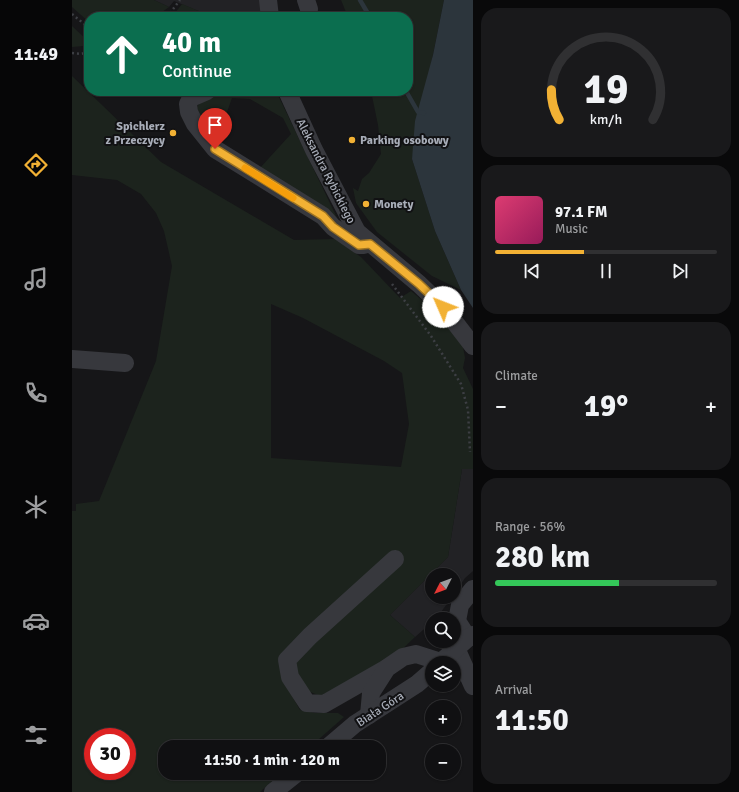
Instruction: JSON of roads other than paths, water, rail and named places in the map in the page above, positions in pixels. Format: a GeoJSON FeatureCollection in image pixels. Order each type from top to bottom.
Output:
{"type":"FeatureCollection","features":[{"type":"Feature","properties":{"kind":"street"},"geometry":{"type":"LineString","coordinates":[[268,0],[269,12]]}},
{"type":"Feature","properties":{"kind":"street"},"geometry":{"type":"LineString","coordinates":[[196,96],[191,98],[188,104],[189,112],[195,124],[215,149],[323,216],[333,227],[359,245],[370,244]]}},
{"type":"Feature","properties":{"kind":"street","name":"Aleksandra Rybickiego"},"geometry":{"type":"LineString","coordinates":[[289,96],[314,150],[357,232],[419,284],[443,307],[473,346]]}},
{"type":"Feature","properties":{"kind":"street"},"geometry":{"type":"LineString","coordinates":[[72,359],[125,363]]}},
{"type":"Feature","properties":{"kind":"street"},"geometry":{"type":"LineString","coordinates":[[395,559],[310,636],[287,660],[290,677],[306,703],[324,704],[387,668],[403,657],[416,654],[425,658]]}},
{"type":"Feature","properties":{"kind":"street"},"geometry":{"type":"LineString","coordinates":[[473,589],[460,605],[457,621],[466,641],[473,686]]}},
{"type":"Feature","properties":{"kind":"street","name":"Biała Góra"},"geometry":{"type":"LineString","coordinates":[[448,656],[466,641]]}},
{"type":"Feature","properties":{"kind":"street"},"geometry":{"type":"LineString","coordinates":[[369,715],[371,693],[387,668]]}},
{"type":"Feature","properties":{"kind":"street","name":"Biała Góra"},"geometry":{"type":"LineString","coordinates":[[337,740],[356,724],[417,684],[425,677]]}},
{"type":"Feature","properties":{"kind":"street"},"geometry":{"type":"LineString","coordinates":[[273,792],[288,780]]}},
{"type":"Feature","properties":{"kind":"waterway"},"geometry":{"type":"LineString","coordinates":[[360,0],[367,12]]}},
{"type":"Feature","properties":{"kind":"waterway"},"geometry":{"type":"LineString","coordinates":[[409,96],[418,112],[424,113]]}},
{"type":"Feature","properties":{"kind":"place","name":"Spichlerz z Przeczycy"},"geometry":{"type":"Point","coordinates":[173,133]}},
{"type":"Feature","properties":{"kind":"place","name":"Parking osobowy"},"geometry":{"type":"Point","coordinates":[352,140]}},
{"type":"Feature","properties":{"kind":"place","name":"Monety"},"geometry":{"type":"Point","coordinates":[366,204]}}]}
